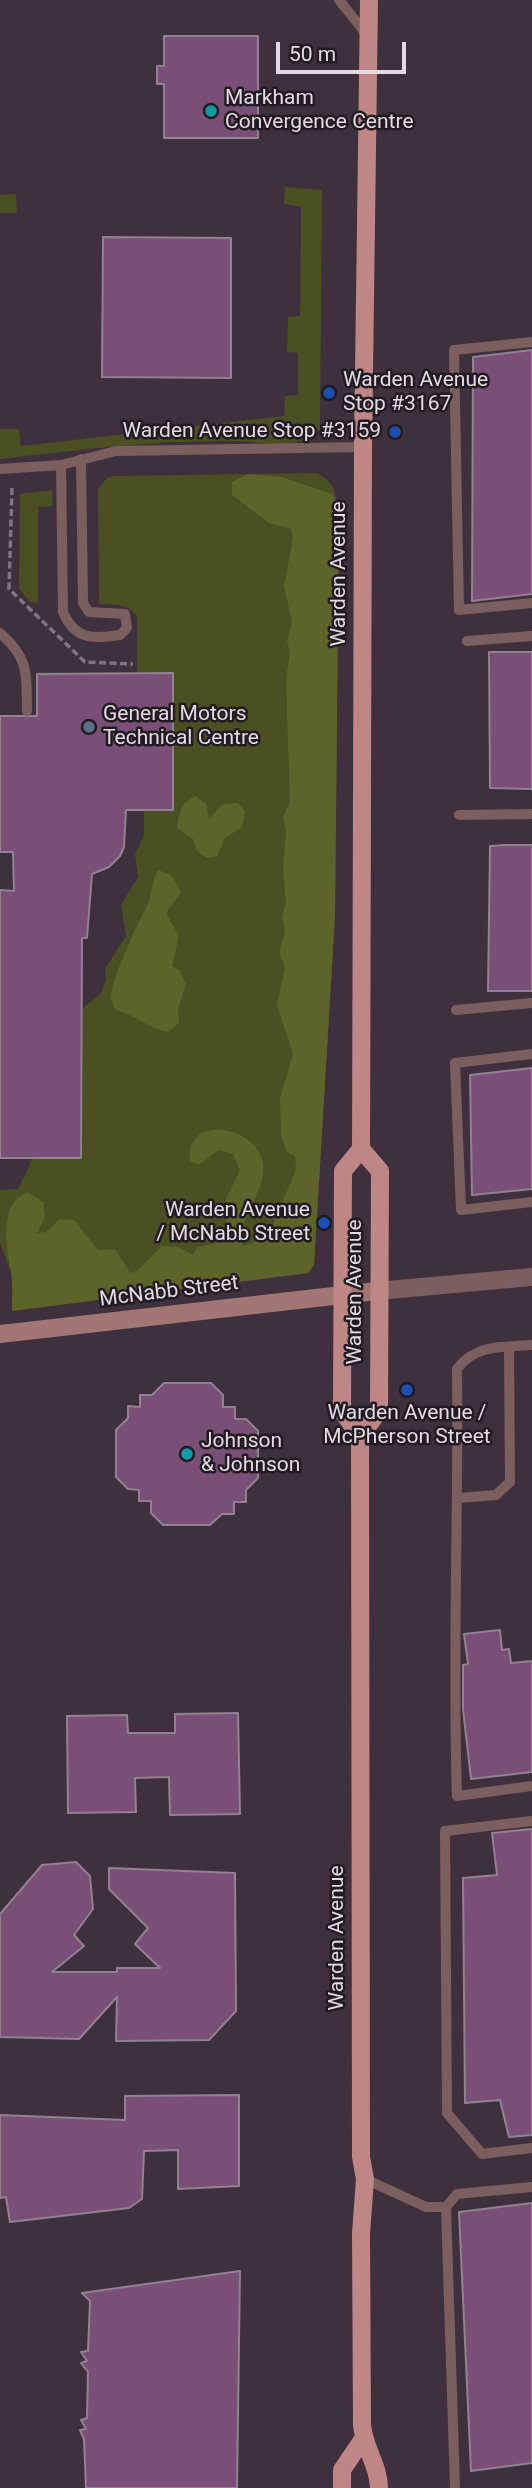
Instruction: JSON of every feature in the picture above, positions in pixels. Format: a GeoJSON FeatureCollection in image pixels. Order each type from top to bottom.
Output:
{"type":"FeatureCollection","features":[{"type":"Feature","properties":{"kind":"main road","name":"Warden Avenue"},"geometry":{"type":"LineString","coordinates":[[369,0],[363,447],[361,1149],[343,1171],[342,1411],[360,1436],[361,2157],[365,2179],[361,2234],[363,2439],[379,2475],[379,2488]]}},
{"type":"Feature","properties":{"kind":"main road","name":"Warden Avenue"},"geometry":{"type":"LineString","coordinates":[[360,1436],[379,1411],[377,1291],[380,1171],[361,1149]]}},
{"type":"Feature","properties":{"kind":"main road"},"geometry":{"type":"LineString","coordinates":[[342,2488],[342,2470],[363,2439]]}},
{"type":"Feature","properties":{"kind":"street"},"geometry":{"type":"LineString","coordinates":[[377,1291],[532,1277]]}},
{"type":"Feature","properties":{"kind":"street","name":"McNabb Street"},"geometry":{"type":"LineString","coordinates":[[0,1334],[377,1291]]}},
{"type":"Feature","properties":{"kind":"lane"},"geometry":{"type":"LineString","coordinates":[[339,0],[369,37]]}},
{"type":"Feature","properties":{"kind":"lane"},"geometry":{"type":"LineString","coordinates":[[532,342],[454,350],[459,610],[532,603]]}},
{"type":"Feature","properties":{"kind":"lane"},"geometry":{"type":"LineString","coordinates":[[0,469],[61,465],[116,451],[363,447]]}},
{"type":"Feature","properties":{"kind":"lane"},"geometry":{"type":"LineString","coordinates":[[61,465],[64,612],[72,630],[82,635],[120,635],[127,628],[125,614],[89,612],[83,603],[81,459]]}},
{"type":"Feature","properties":{"kind":"lane"},"geometry":{"type":"LineString","coordinates":[[0,632],[22,655],[26,667],[27,711]]}},
{"type":"Feature","properties":{"kind":"lane"},"geometry":{"type":"LineString","coordinates":[[467,641],[532,636]]}},
{"type":"Feature","properties":{"kind":"lane"},"geometry":{"type":"LineString","coordinates":[[459,816],[532,814]]}},
{"type":"Feature","properties":{"kind":"lane"},"geometry":{"type":"LineString","coordinates":[[456,1010],[532,1003]]}},
{"type":"Feature","properties":{"kind":"lane"},"geometry":{"type":"LineString","coordinates":[[532,1054],[455,1063],[461,1210],[532,1202]]}},
{"type":"Feature","properties":{"kind":"lane"},"geometry":{"type":"LineString","coordinates":[[532,1345],[483,1349],[464,1358],[457,1369],[458,1498],[453,1675],[457,1796],[532,1786]]}},
{"type":"Feature","properties":{"kind":"lane"},"geometry":{"type":"LineString","coordinates":[[458,1498],[496,1495],[510,1482],[509,1347]]}},
{"type":"Feature","properties":{"kind":"lane"},"geometry":{"type":"LineString","coordinates":[[532,1821],[445,1831],[447,2113],[482,2154],[532,2148]]}},
{"type":"Feature","properties":{"kind":"lane"},"geometry":{"type":"LineString","coordinates":[[365,2179],[426,2207],[446,2207]]}},
{"type":"Feature","properties":{"kind":"lane"},"geometry":{"type":"LineString","coordinates":[[454,2488],[446,2207],[457,2194],[532,2187]]}},
{"type":"Feature","properties":{"kind":"path"},"geometry":{"type":"LineString","coordinates":[[12,488],[9,589],[85,662],[133,664]]}},
{"type":"Feature","properties":{"kind":"green space"},"geometry":{"type":"Polygon","coordinates":[[[285,187],[322,190],[320,429],[313,436],[303,441],[280,444],[234,441],[175,442],[0,459],[0,429],[19,429],[21,446],[284,416],[285,396],[298,395],[298,353],[287,352],[288,317],[300,316],[301,207],[284,204],[285,187]]]}},
{"type":"Feature","properties":{"kind":"green space"},"geometry":{"type":"Polygon","coordinates":[[[16,194],[17,213],[0,213],[0,195],[16,194]]]}},
{"type":"Feature","properties":{"kind":"green space"},"geometry":{"type":"Polygon","coordinates":[[[316,473],[327,479],[333,487],[339,510],[335,916],[314,1265],[308,1273],[12,1311],[12,1275],[0,1243],[0,1190],[18,1189],[33,1158],[81,1158],[82,1009],[100,994],[106,980],[105,969],[126,936],[121,905],[138,877],[135,854],[144,835],[144,810],[173,810],[137,673],[137,616],[125,607],[99,604],[98,489],[107,478],[114,476],[316,473]]]}},
{"type":"Feature","properties":{"kind":"green space"},"geometry":{"type":"Polygon","coordinates":[[[248,474],[281,477],[332,494],[339,510],[335,916],[314,1265],[308,1273],[12,1311],[12,1281],[6,1236],[8,1215],[12,1205],[27,1192],[43,1202],[45,1217],[37,1233],[46,1232],[60,1219],[74,1220],[98,1250],[115,1249],[130,1273],[137,1271],[162,1246],[178,1247],[193,1255],[197,1247],[225,1242],[226,1199],[240,1170],[233,1154],[218,1150],[199,1165],[190,1161],[191,1147],[196,1137],[206,1132],[230,1131],[253,1144],[260,1154],[263,1177],[244,1223],[243,1246],[268,1237],[296,1169],[295,1156],[287,1152],[281,1135],[280,1099],[293,1053],[277,1005],[285,968],[279,952],[285,933],[282,917],[286,904],[283,870],[286,831],[283,817],[290,803],[286,680],[290,652],[287,641],[292,621],[284,586],[293,538],[291,529],[269,523],[232,495],[232,482],[248,474]]]}},
{"type":"Feature","properties":{"kind":"green space"},"geometry":{"type":"Polygon","coordinates":[[[53,490],[52,506],[38,507],[38,603],[30,602],[19,589],[20,494],[53,490]]]}},
{"type":"Feature","properties":{"kind":"green space"},"geometry":{"type":"Polygon","coordinates":[[[196,796],[206,804],[209,818],[223,804],[238,803],[245,811],[242,827],[225,838],[217,856],[207,858],[197,851],[193,839],[177,828],[182,809],[187,801],[196,796]]]}},
{"type":"Feature","properties":{"kind":"green space"},"geometry":{"type":"Polygon","coordinates":[[[158,870],[171,875],[181,892],[166,913],[179,936],[172,966],[179,970],[186,984],[178,1008],[179,1023],[168,1032],[116,1010],[110,998],[121,962],[149,902],[158,870]]]}},
{"type":"Feature","properties":{"kind":"building","name":"Markham Convergence Centre"},"geometry":{"type":"Polygon","coordinates":[[[164,36],[258,36],[258,138],[164,138],[164,84],[157,84],[157,66],[164,66],[164,36]]]}},
{"type":"Feature","properties":{"kind":"building"},"geometry":{"type":"Polygon","coordinates":[[[103,237],[231,238],[231,378],[102,377],[103,237]]]}},
{"type":"Feature","properties":{"kind":"building"},"geometry":{"type":"Polygon","coordinates":[[[532,350],[532,594],[472,601],[473,357],[532,350]]]}},
{"type":"Feature","properties":{"kind":"building"},"geometry":{"type":"Polygon","coordinates":[[[489,652],[532,652],[532,789],[490,788],[489,652]]]}},
{"type":"Feature","properties":{"kind":"building"},"geometry":{"type":"Polygon","coordinates":[[[173,673],[173,810],[126,810],[124,847],[120,856],[109,867],[92,874],[87,938],[82,938],[81,1158],[0,1158],[0,890],[14,891],[13,852],[0,852],[0,716],[37,716],[37,674],[173,673]]]}},
{"type":"Feature","properties":{"kind":"building"},"geometry":{"type":"Polygon","coordinates":[[[532,845],[532,991],[488,991],[490,846],[532,845]]]}},
{"type":"Feature","properties":{"kind":"building"},"geometry":{"type":"Polygon","coordinates":[[[532,1068],[532,1189],[472,1195],[470,1075],[532,1068]]]}},
{"type":"Feature","properties":{"kind":"building","name":"Johnson & Johnson"},"geometry":{"type":"Polygon","coordinates":[[[164,1383],[211,1383],[223,1395],[223,1407],[235,1407],[235,1419],[246,1419],[258,1431],[258,1478],[246,1490],[246,1502],[234,1502],[234,1514],[222,1514],[210,1525],[163,1525],[151,1513],[151,1501],[139,1501],[139,1490],[128,1489],[116,1477],[116,1430],[128,1418],[128,1406],[140,1407],[140,1395],[152,1395],[164,1383]]]}},
{"type":"Feature","properties":{"kind":"building"},"geometry":{"type":"Polygon","coordinates":[[[500,1630],[502,1650],[509,1649],[511,1663],[532,1661],[532,1772],[471,1779],[463,1709],[463,1665],[468,1664],[464,1634],[500,1630]]]}},
{"type":"Feature","properties":{"kind":"building"},"geometry":{"type":"Polygon","coordinates":[[[238,1713],[240,1814],[170,1815],[169,1777],[135,1778],[136,1812],[68,1813],[67,1716],[127,1715],[128,1733],[175,1733],[175,1714],[238,1713]]]}},
{"type":"Feature","properties":{"kind":"building"},"geometry":{"type":"Polygon","coordinates":[[[532,1829],[532,2135],[509,2137],[500,2100],[465,2103],[463,1878],[497,1875],[492,1833],[532,1829]]]}},
{"type":"Feature","properties":{"kind":"building"},"geometry":{"type":"Polygon","coordinates":[[[76,1862],[90,1876],[93,1909],[74,1935],[84,1946],[52,1972],[117,1972],[117,1968],[160,1968],[135,1944],[148,1928],[109,1889],[109,1868],[235,1873],[236,2011],[209,2040],[116,2041],[117,1997],[79,2039],[0,2037],[0,1914],[42,1865],[76,1862]]]}},
{"type":"Feature","properties":{"kind":"building"},"geometry":{"type":"Polygon","coordinates":[[[239,2095],[239,2186],[178,2189],[178,2150],[144,2151],[142,2199],[129,2208],[10,2222],[6,2197],[0,2198],[0,2115],[125,2120],[125,2096],[239,2095]]]}},
{"type":"Feature","properties":{"kind":"building"},"geometry":{"type":"Polygon","coordinates":[[[532,2203],[532,2463],[471,2471],[459,2212],[532,2203]]]}},
{"type":"Feature","properties":{"kind":"building"},"geometry":{"type":"Polygon","coordinates":[[[240,2271],[237,2488],[86,2488],[84,2439],[80,2430],[86,2429],[81,2420],[87,2418],[88,2372],[81,2363],[87,2361],[81,2352],[88,2351],[90,2301],[82,2293],[240,2271]]]}},
{"type":"Feature","properties":{"kind":"place","name":"Markham Convergence Centre"},"geometry":{"type":"Point","coordinates":[211,111]}},
{"type":"Feature","properties":{"kind":"place","name":"Warden Avenue Stop #3167"},"geometry":{"type":"Point","coordinates":[329,393]}},
{"type":"Feature","properties":{"kind":"place","name":"Warden Avenue Stop #3159"},"geometry":{"type":"Point","coordinates":[395,432]}},
{"type":"Feature","properties":{"kind":"place","name":"General Motors Technical Centre"},"geometry":{"type":"Point","coordinates":[89,727]}},
{"type":"Feature","properties":{"kind":"place","name":"Warden Avenue / McNabb Street"},"geometry":{"type":"Point","coordinates":[324,1223]}},
{"type":"Feature","properties":{"kind":"place","name":"Warden Avenue / McPherson Street"},"geometry":{"type":"Point","coordinates":[407,1390]}},
{"type":"Feature","properties":{"kind":"place","name":"Johnson & Johnson"},"geometry":{"type":"Point","coordinates":[187,1454]}}]}
